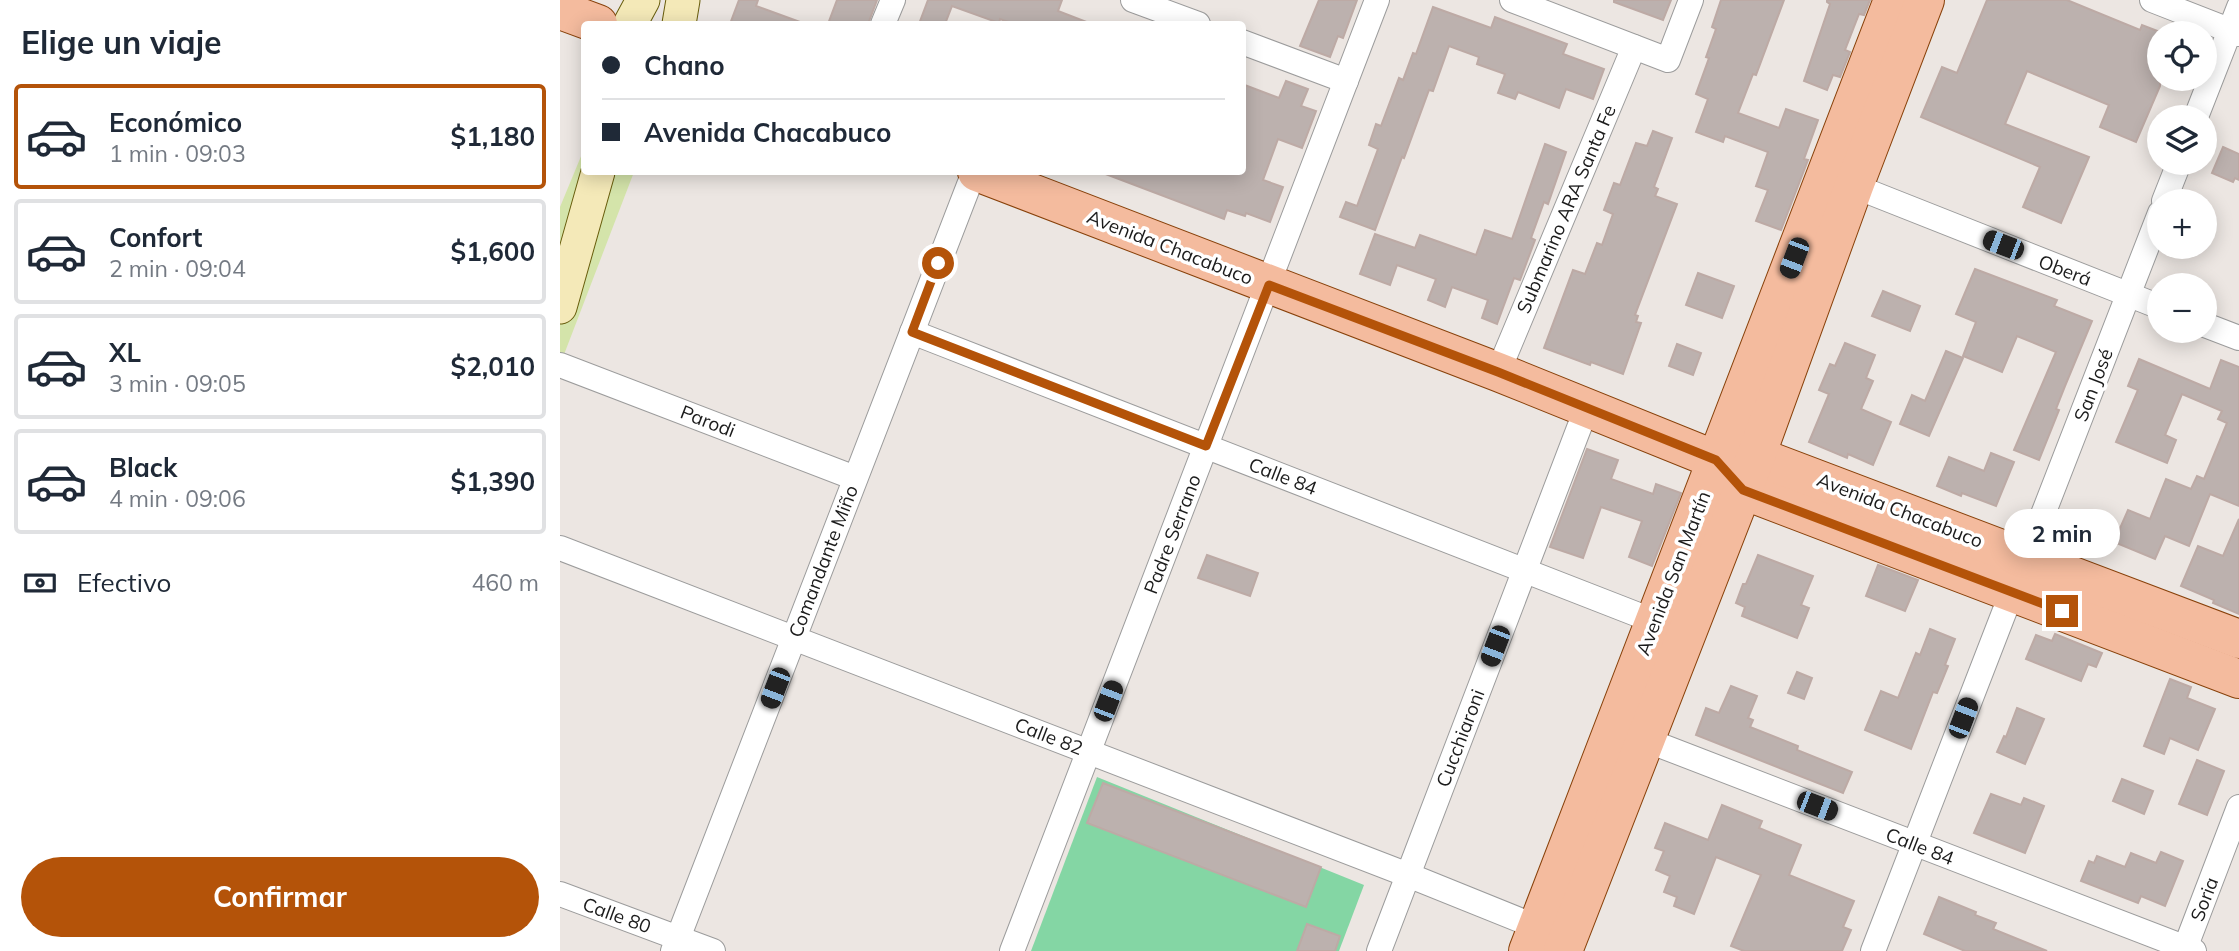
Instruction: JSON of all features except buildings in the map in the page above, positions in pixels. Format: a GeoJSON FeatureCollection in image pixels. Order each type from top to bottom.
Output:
{"type":"FeatureCollection","features":[{"type":"Feature","properties":{"kind":"main road"},"geometry":{"type":"LineString","coordinates":[[632,21],[643,0]]}},
{"type":"Feature","properties":{"kind":"main road"},"geometry":{"type":"LineString","coordinates":[[680,21],[683,0]]}},
{"type":"Feature","properties":{"kind":"main road","name":"Avenida San Martín"},"geometry":{"type":"LineString","coordinates":[[1543,943],[1654,621],[1893,0]]}},
{"type":"Feature","properties":{"kind":"main road","name":"Avenida San Martín"},"geometry":{"type":"LineString","coordinates":[[1543,943],[1646,740],[1750,473],[1853,187],[1925,0]]}},
{"type":"Feature","properties":{"kind":"main road"},"geometry":{"type":"LineString","coordinates":[[560,10],[590,21]]}},
{"type":"Feature","properties":{"kind":"main road"},"geometry":{"type":"LineString","coordinates":[[560,307],[597,175]]}},
{"type":"Feature","properties":{"kind":"main road","name":"Avenida Chacabuco"},"geometry":{"type":"LineString","coordinates":[[983,175],[2019,575],[2239,679]]}},
{"type":"Feature","properties":{"kind":"main road","name":"Avenida Chacabuco"},"geometry":{"type":"LineString","coordinates":[[2019,575],[2239,639]]}},
{"type":"Feature","properties":{"kind":"street"},"geometry":{"type":"LineString","coordinates":[[884,21],[892,0]]}},
{"type":"Feature","properties":{"kind":"street"},"geometry":{"type":"LineString","coordinates":[[1133,0],[1190,21]]}},
{"type":"Feature","properties":{"kind":"street","name":"Padre Serrano"},"geometry":{"type":"LineString","coordinates":[[1012,951],[1377,0]]}},
{"type":"Feature","properties":{"kind":"street"},"geometry":{"type":"LineString","coordinates":[[1512,0],[1668,60],[1691,0]]}},
{"type":"Feature","properties":{"kind":"street"},"geometry":{"type":"LineString","coordinates":[[2152,0],[2234,32]]}},
{"type":"Feature","properties":{"kind":"street"},"geometry":{"type":"LineString","coordinates":[[2201,105],[2234,32],[2239,7]]}},
{"type":"Feature","properties":{"kind":"street"},"geometry":{"type":"LineString","coordinates":[[1246,44],[1346,81]]}},
{"type":"Feature","properties":{"kind":"street","name":"Submarino ARA Santa Fe"},"geometry":{"type":"LineString","coordinates":[[1498,372],[1634,47]]}},
{"type":"Feature","properties":{"kind":"street","name":"Comandante Miño"},"geometry":{"type":"LineString","coordinates":[[675,944],[974,175]]}},
{"type":"Feature","properties":{"kind":"street","name":"Oberá"},"geometry":{"type":"LineString","coordinates":[[1853,187],[2147,302]]}},
{"type":"Feature","properties":{"kind":"street","name":"San José"},"geometry":{"type":"LineString","coordinates":[[1873,951],[2147,246]]}},
{"type":"Feature","properties":{"kind":"street"},"geometry":{"type":"LineString","coordinates":[[2217,330],[2239,338]]}},
{"type":"Feature","properties":{"kind":"street","name":"Calle 84"},"geometry":{"type":"LineString","coordinates":[[912,332],[1654,621]]}},
{"type":"Feature","properties":{"kind":"street","name":"Parodi"},"geometry":{"type":"LineString","coordinates":[[560,365],[855,478]]}},
{"type":"Feature","properties":{"kind":"street","name":"Cucchiaroni"},"geometry":{"type":"LineString","coordinates":[[1379,951],[1587,407]]}},
{"type":"Feature","properties":{"kind":"street","name":"Calle 82"},"geometry":{"type":"LineString","coordinates":[[560,548],[1408,875],[1543,943]]}},
{"type":"Feature","properties":{"kind":"street","name":"Calle 84"},"geometry":{"type":"LineString","coordinates":[[1646,740],[2188,950]]}},
{"type":"Feature","properties":{"kind":"street","name":"Soria"},"geometry":{"type":"LineString","coordinates":[[2188,950],[2239,807]]}},
{"type":"Feature","properties":{"kind":"street","name":"Calle 80"},"geometry":{"type":"LineString","coordinates":[[560,894],[675,944],[713,951]]}},
{"type":"Feature","properties":{"kind":"green space"},"geometry":{"type":"Polygon","coordinates":[[[581,156],[581,175],[633,175],[560,365],[560,207],[581,156]]]}},
{"type":"Feature","properties":{"kind":"green space"},"geometry":{"type":"Polygon","coordinates":[[[1097,777],[1364,885],[1339,951],[1031,951],[1097,777]]]}},
{"type":"Feature","properties":{"kind":"route"},"geometry":{"type":"LineString","coordinates":[[938,263],[912,332],[1206,446],[1269,285],[1498,372],[1716,460],[1743,490],[2062,611]]}}]}
